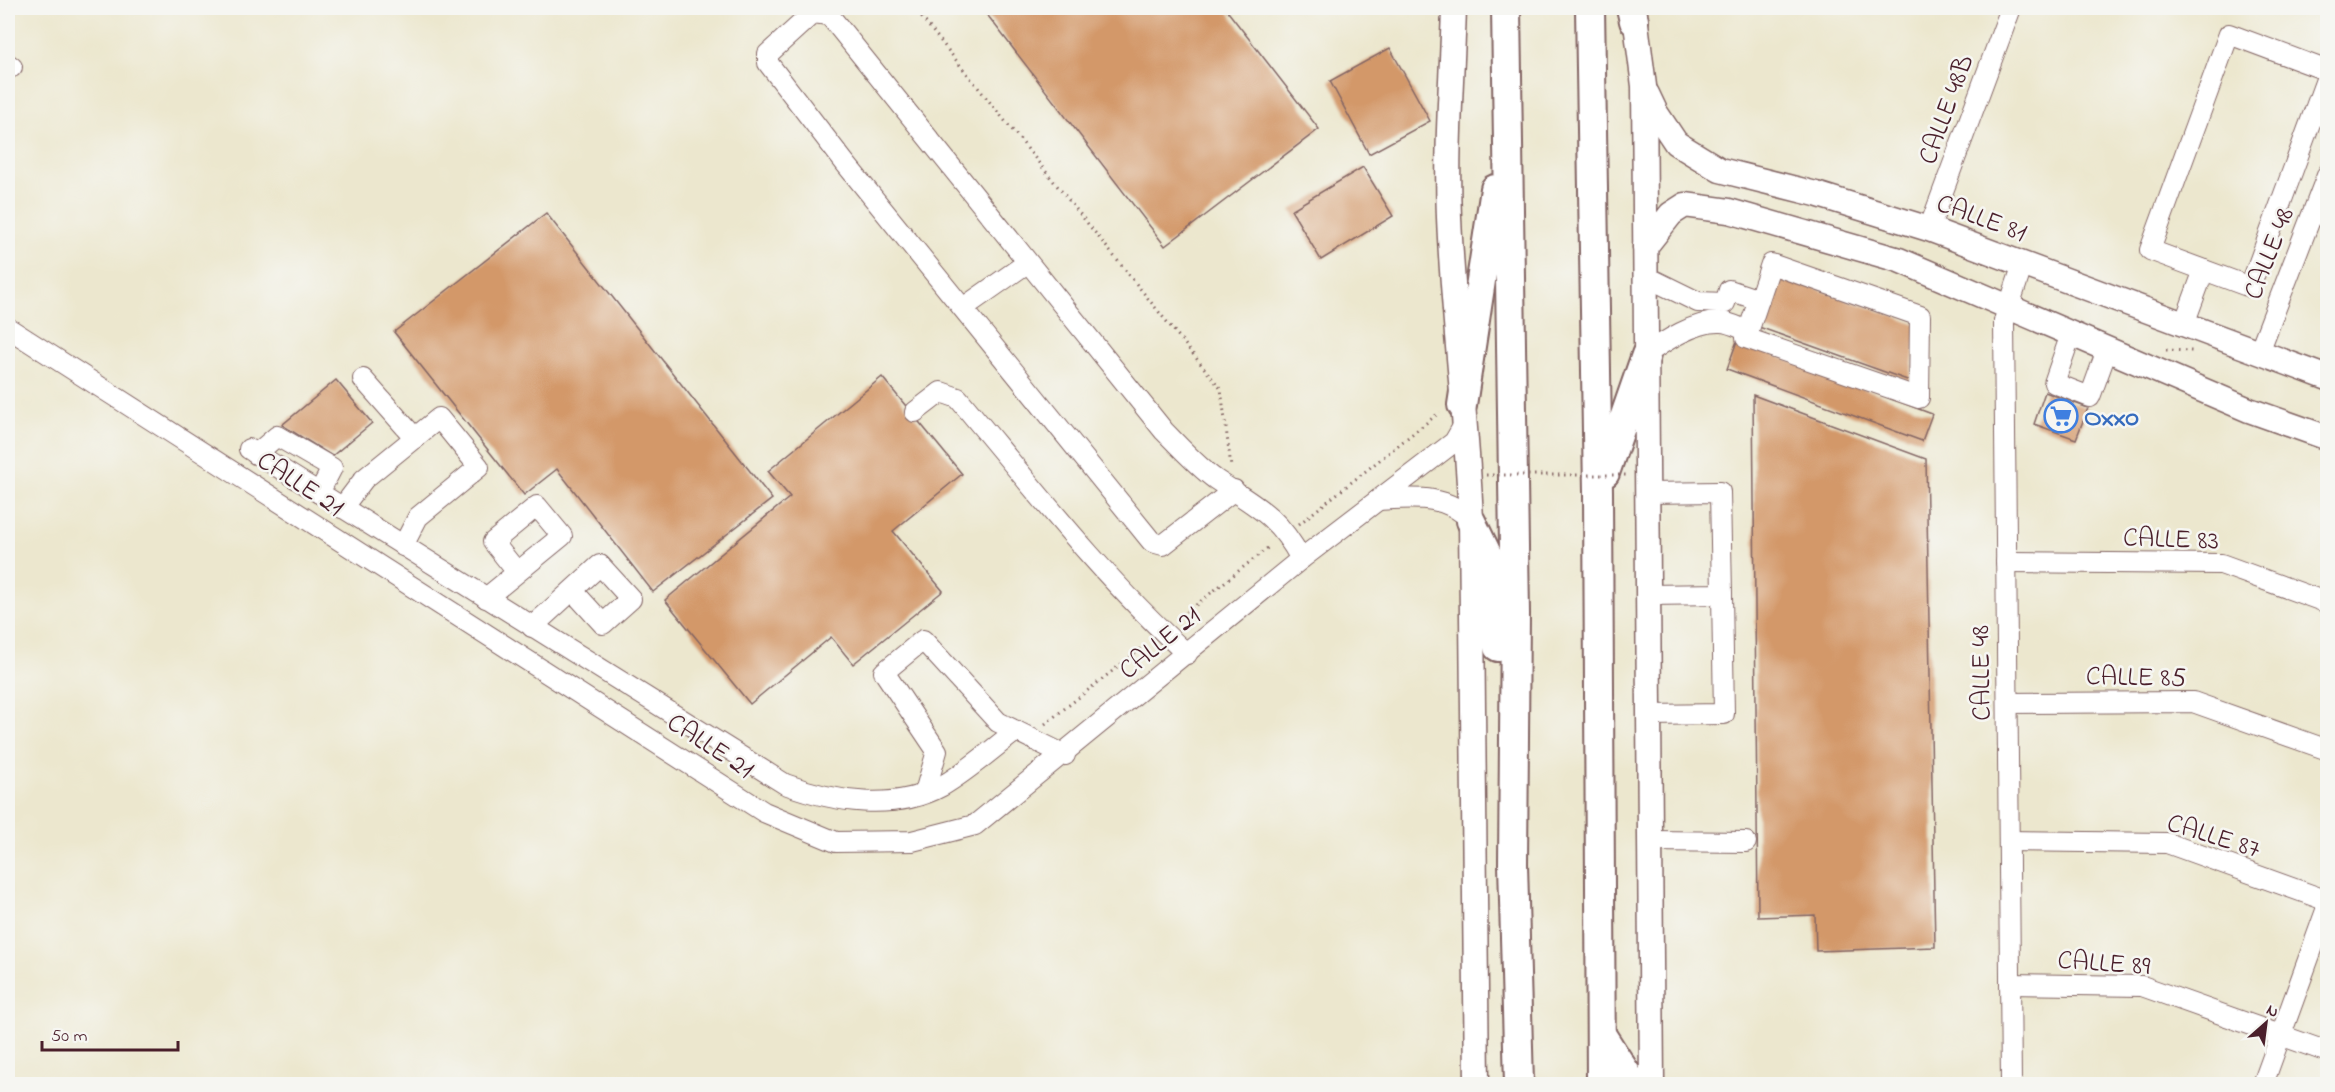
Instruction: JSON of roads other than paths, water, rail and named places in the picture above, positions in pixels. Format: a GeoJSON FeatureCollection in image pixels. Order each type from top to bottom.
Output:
{"type":"FeatureCollection","features":[{"type":"Feature","properties":{"kind":"highway"},"geometry":{"type":"LineString","coordinates":[[1456,413],[1507,100],[1485,8]]}},
{"type":"Feature","properties":{"kind":"highway"},"geometry":{"type":"LineString","coordinates":[[1506,8],[1514,864],[1519,1084]]}},
{"type":"Feature","properties":{"kind":"highway"},"geometry":{"type":"LineString","coordinates":[[1590,8],[1598,492],[1601,1084]]}},
{"type":"Feature","properties":{"kind":"highway"},"geometry":{"type":"LineString","coordinates":[[1598,492],[1646,355]]}},
{"type":"Feature","properties":{"kind":"highway"},"geometry":{"type":"LineString","coordinates":[[1471,521],[1489,558],[1500,688],[1514,700]]}},
{"type":"Feature","properties":{"kind":"highway"},"geometry":{"type":"LineString","coordinates":[[1601,1034],[1633,1084]]}},
{"type":"Feature","properties":{"kind":"main road"},"geometry":{"type":"LineString","coordinates":[[1454,8],[1449,215],[1456,413],[1471,521],[1477,1084]]}},
{"type":"Feature","properties":{"kind":"main road"},"geometry":{"type":"LineString","coordinates":[[1633,12],[1644,86],[1652,1084]]}},
{"type":"Feature","properties":{"kind":"main road","name":"CALLE 81"},"geometry":{"type":"LineString","coordinates":[[1644,86],[1656,113],[1676,143],[1720,170],[1816,194],[1929,229],[2328,378]]}},
{"type":"Feature","properties":{"kind":"main road"},"geometry":{"type":"LineString","coordinates":[[1645,247],[1671,214],[1685,205],[1729,211],[1899,260],[2249,410],[2328,438]]}},
{"type":"Feature","properties":{"kind":"street","name":"CALLE 48B"},"geometry":{"type":"LineString","coordinates":[[1929,229],[2011,8]]}},
{"type":"Feature","properties":{"kind":"street"},"geometry":{"type":"LineString","coordinates":[[1234,490],[1164,545],[1152,542],[845,164],[768,63],[768,54],[813,13],[829,15],[1164,431],[1214,478],[1234,490],[1249,499],[1287,533],[1301,559]]}},
{"type":"Feature","properties":{"kind":"street"},"geometry":{"type":"LineString","coordinates":[[2229,34],[2328,72],[2250,287],[2150,250],[2229,34]]}},
{"type":"Feature","properties":{"kind":"street","name":"CALLE 48"},"geometry":{"type":"LineString","coordinates":[[2259,352],[2328,172]]}},
{"type":"Feature","properties":{"kind":"street"},"geometry":{"type":"LineString","coordinates":[[963,308],[1027,263]]}},
{"type":"Feature","properties":{"kind":"street"},"geometry":{"type":"LineString","coordinates":[[1771,264],[1920,316],[1919,398],[1746,338],[1748,331],[1771,264]]}},
{"type":"Feature","properties":{"kind":"street","name":"CALLE 48"},"geometry":{"type":"LineString","coordinates":[[2011,1084],[2004,321],[2023,264]]}},
{"type":"Feature","properties":{"kind":"street"},"geometry":{"type":"LineString","coordinates":[[2184,324],[2204,270]]}},
{"type":"Feature","properties":{"kind":"street"},"geometry":{"type":"LineString","coordinates":[[1645,276],[1698,302],[1725,303],[1729,290],[1759,300]]}},
{"type":"Feature","properties":{"kind":"street"},"geometry":{"type":"LineString","coordinates":[[1646,355],[1667,339],[1707,324],[1721,322],[1748,331]]}},
{"type":"Feature","properties":{"kind":"street","name":"CALLE 21"},"geometry":{"type":"LineString","coordinates":[[8,328],[765,812],[836,842],[912,841],[975,825],[1065,754],[1301,559],[1454,442],[1456,413]]}},
{"type":"Feature","properties":{"kind":"street"},"geometry":{"type":"LineString","coordinates":[[2071,334],[2054,384],[2090,397],[2107,350]]}},
{"type":"Feature","properties":{"kind":"street"},"geometry":{"type":"LineString","coordinates":[[363,379],[415,438]]}},
{"type":"Feature","properties":{"kind":"street"},"geometry":{"type":"LineString","coordinates":[[915,412],[941,393],[958,398],[1073,535],[1162,631],[1187,654]]}},
{"type":"Feature","properties":{"kind":"street"},"geometry":{"type":"LineString","coordinates":[[350,513],[364,479],[439,418],[479,467],[418,517],[403,546]]}},
{"type":"Feature","properties":{"kind":"street"},"geometry":{"type":"LineString","coordinates":[[319,493],[332,468],[277,436],[252,451],[532,627],[785,784],[821,797],[868,802],[908,799],[942,786],[1023,734]]}},
{"type":"Feature","properties":{"kind":"street"},"geometry":{"type":"LineString","coordinates":[[1647,493],[1720,492],[1724,714],[1648,715]]}},
{"type":"Feature","properties":{"kind":"street"},"geometry":{"type":"LineString","coordinates":[[1378,500],[1418,497],[1438,500],[1456,508],[1471,521]]}},
{"type":"Feature","properties":{"kind":"street"},"geometry":{"type":"LineString","coordinates":[[306,519],[350,513]]}},
{"type":"Feature","properties":{"kind":"street","name":"CALLE 83"},"geometry":{"type":"LineString","coordinates":[[2006,562],[2221,564],[2328,603]]}},
{"type":"Feature","properties":{"kind":"street"},"geometry":{"type":"LineString","coordinates":[[486,598],[517,572]]}},
{"type":"Feature","properties":{"kind":"street"},"geometry":{"type":"LineString","coordinates":[[532,627],[573,591]]}},
{"type":"Feature","properties":{"kind":"street"},"geometry":{"type":"LineString","coordinates":[[1647,595],[1722,594]]}},
{"type":"Feature","properties":{"kind":"street"},"geometry":{"type":"LineString","coordinates":[[925,792],[937,751],[884,672],[923,640],[998,722],[1065,754]]}},
{"type":"Feature","properties":{"kind":"street","name":"CALLE 85"},"geometry":{"type":"LineString","coordinates":[[2007,703],[2193,702],[2328,750]]}},
{"type":"Feature","properties":{"kind":"street"},"geometry":{"type":"LineString","coordinates":[[1650,840],[1746,842]]}},
{"type":"Feature","properties":{"kind":"street","name":"CALLE 87"},"geometry":{"type":"LineString","coordinates":[[2009,842],[2167,843],[2328,903]]}},
{"type":"Feature","properties":{"kind":"street"},"geometry":{"type":"LineString","coordinates":[[2263,1084],[2328,903]]}},
{"type":"Feature","properties":{"kind":"street","name":"CALLE 89"},"geometry":{"type":"LineString","coordinates":[[2010,984],[2142,986],[2328,1052]]}},
{"type":"Feature","properties":{"kind":"place","name":"Oxxo"},"geometry":{"type":"Point","coordinates":[2061,416]}}]}
